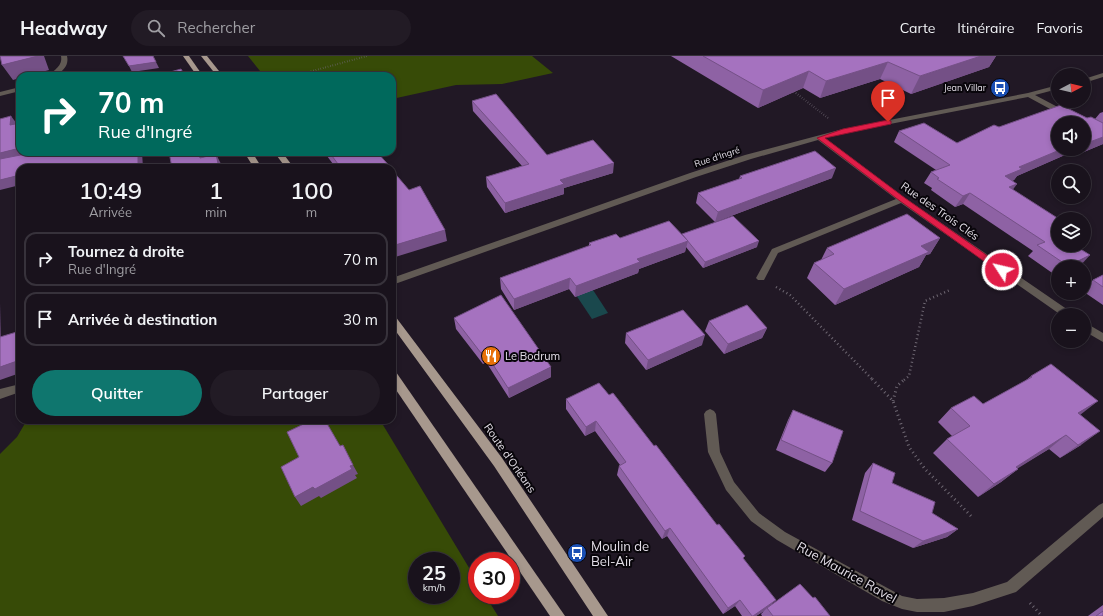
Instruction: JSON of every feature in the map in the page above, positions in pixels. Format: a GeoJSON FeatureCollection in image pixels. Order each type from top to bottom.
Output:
{"type":"FeatureCollection","features":[{"type":"Feature","properties":{"kind":"main road"},"geometry":{"type":"LineString","coordinates":[[186,56],[197,72]]}},
{"type":"Feature","properties":{"kind":"main road"},"geometry":{"type":"LineString","coordinates":[[204,56],[217,72]]}},
{"type":"Feature","properties":{"kind":"main road","name":"Route d'Orléans"},"geometry":{"type":"LineString","coordinates":[[396,324],[498,462],[601,616]]}},
{"type":"Feature","properties":{"kind":"main road"},"geometry":{"type":"LineString","coordinates":[[396,381],[558,616]]}},
{"type":"Feature","properties":{"kind":"street"},"geometry":{"type":"LineString","coordinates":[[57,72],[61,69],[65,60],[64,56]]}},
{"type":"Feature","properties":{"kind":"street"},"geometry":{"type":"LineString","coordinates":[[1091,80],[1101,78]]}},
{"type":"Feature","properties":{"kind":"street","name":"Rue d'Ingré"},"geometry":{"type":"LineString","coordinates":[[396,281],[693,175],[748,157],[843,131],[1029,95],[1051,89]]}},
{"type":"Feature","properties":{"kind":"street"},"geometry":{"type":"LineString","coordinates":[[0,94],[16,90]]}},
{"type":"Feature","properties":{"kind":"street"},"geometry":{"type":"LineString","coordinates":[[1029,95],[1068,116]]}},
{"type":"Feature","properties":{"kind":"street","name":"Rue des Trois Clés"},"geometry":{"type":"LineString","coordinates":[[820,138],[902,200],[1058,308]]}},
{"type":"Feature","properties":{"kind":"street"},"geometry":{"type":"LineString","coordinates":[[761,278],[775,251],[902,200]]}},
{"type":"Feature","properties":{"kind":"street"},"geometry":{"type":"LineString","coordinates":[[1091,330],[1103,338]]}},
{"type":"Feature","properties":{"kind":"street"},"geometry":{"type":"LineString","coordinates":[[0,394],[16,389]]}},
{"type":"Feature","properties":{"kind":"street","name":"Rue Maurice Ravel"},"geometry":{"type":"LineString","coordinates":[[710,414],[714,452],[730,486],[755,517],[781,536],[887,596],[905,604],[931,606],[958,603],[994,594],[1011,587],[1103,509]]}},
{"type":"Feature","properties":{"kind":"path"},"geometry":{"type":"LineString","coordinates":[[308,72],[366,56]]}},
{"type":"Feature","properties":{"kind":"path"},"geometry":{"type":"LineString","coordinates":[[790,89],[797,92],[830,119]]}},
{"type":"Feature","properties":{"kind":"path"},"geometry":{"type":"LineString","coordinates":[[893,401],[897,386],[909,376],[925,301],[950,290]]}},
{"type":"Feature","properties":{"kind":"path"},"geometry":{"type":"LineString","coordinates":[[790,295],[893,401],[908,447],[925,469],[971,516]]}},
{"type":"Feature","properties":{"kind":"path"},"geometry":{"type":"LineString","coordinates":[[1030,603],[1042,616]]}},
{"type":"Feature","properties":{"kind":"green space"},"geometry":{"type":"Polygon","coordinates":[[[248,56],[532,56],[553,73],[502,84],[456,85],[396,98],[396,72],[261,72],[248,56]]]}},
{"type":"Feature","properties":{"kind":"green space"},"geometry":{"type":"Polygon","coordinates":[[[25,424],[382,424],[460,552],[408,552],[408,604],[460,604],[460,553],[468,566],[468,604],[491,604],[498,616],[0,616],[0,454],[17,437],[25,424]]]}},
{"type":"Feature","properties":{"kind":"shaded area"},"geometry":{"type":"Polygon","coordinates":[[[593,290],[608,313],[592,319],[576,295],[593,290]]]}},
{"type":"Feature","properties":{"kind":"building"},"geometry":{"type":"Polygon","coordinates":[[[0,56],[38,56],[2,65],[0,56]]]}},
{"type":"Feature","properties":{"kind":"building"},"geometry":{"type":"Polygon","coordinates":[[[123,56],[153,56],[156,62],[129,66],[123,56]]]}},
{"type":"Feature","properties":{"kind":"building"},"geometry":{"type":"Polygon","coordinates":[[[703,56],[981,56],[920,76],[888,62],[826,81],[809,71],[763,90],[703,56]]]}},
{"type":"Feature","properties":{"kind":"building"},"geometry":{"type":"Polygon","coordinates":[[[181,69],[183,72],[170,72],[181,69]]]}},
{"type":"Feature","properties":{"kind":"building"},"geometry":{"type":"Polygon","coordinates":[[[496,94],[547,155],[593,140],[614,163],[560,180],[564,184],[505,203],[486,177],[529,164],[472,101],[496,94]]]}},
{"type":"Feature","properties":{"kind":"building"},"geometry":{"type":"Polygon","coordinates":[[[1053,108],[1067,108],[1083,116],[1051,116],[1051,154],[1019,167],[1022,169],[1005,176],[1017,184],[1009,187],[1051,214],[1051,252],[1085,252],[1090,255],[1080,260],[1059,260],[1037,245],[1045,242],[970,193],[963,196],[937,179],[939,178],[931,172],[950,165],[899,131],[924,123],[957,143],[994,125],[999,127],[1053,108]]]}},
{"type":"Feature","properties":{"kind":"building"},"geometry":{"type":"Polygon","coordinates":[[[11,116],[10,125],[16,124],[16,149],[0,153],[0,119],[11,116]]]}},
{"type":"Feature","properties":{"kind":"building"},"geometry":{"type":"Polygon","coordinates":[[[1091,117],[1103,123],[1103,137],[1091,142],[1091,117]]]}},
{"type":"Feature","properties":{"kind":"building"},"geometry":{"type":"Polygon","coordinates":[[[815,151],[836,168],[718,212],[698,193],[742,178],[740,176],[815,151]]]}},
{"type":"Feature","properties":{"kind":"building"},"geometry":{"type":"Polygon","coordinates":[[[16,156],[138,156],[138,164],[16,164],[16,176],[0,180],[0,159],[16,156]]]}},
{"type":"Feature","properties":{"kind":"building"},"geometry":{"type":"Polygon","coordinates":[[[170,156],[200,156],[200,158],[216,156],[218,164],[171,164],[170,156]]]}},
{"type":"Feature","properties":{"kind":"building"},"geometry":{"type":"Polygon","coordinates":[[[332,156],[380,156],[388,164],[338,164],[332,156]]]}},
{"type":"Feature","properties":{"kind":"building"},"geometry":{"type":"Polygon","coordinates":[[[396,175],[409,190],[420,186],[445,230],[396,245],[396,175]]]}},
{"type":"Feature","properties":{"kind":"building"},"geometry":{"type":"Polygon","coordinates":[[[907,214],[940,238],[921,246],[929,252],[844,289],[814,263],[834,254],[827,248],[907,214]]]}},
{"type":"Feature","properties":{"kind":"building"},"geometry":{"type":"Polygon","coordinates":[[[733,216],[759,241],[705,262],[682,234],[733,216]]]}},
{"type":"Feature","properties":{"kind":"building"},"geometry":{"type":"Polygon","coordinates":[[[669,221],[688,241],[637,259],[640,262],[576,286],[570,278],[514,299],[500,278],[591,245],[589,243],[616,234],[620,238],[669,221]]]}},
{"type":"Feature","properties":{"kind":"building"},"geometry":{"type":"Polygon","coordinates":[[[1103,275],[1103,287],[1093,280],[1103,275]]]}},
{"type":"Feature","properties":{"kind":"building"},"geometry":{"type":"Polygon","coordinates":[[[501,295],[551,367],[508,388],[485,352],[481,353],[454,318],[501,295]]]}},
{"type":"Feature","properties":{"kind":"building"},"geometry":{"type":"Polygon","coordinates":[[[747,305],[767,328],[728,344],[709,321],[747,305]]]}},
{"type":"Feature","properties":{"kind":"building"},"geometry":{"type":"Polygon","coordinates":[[[683,310],[705,335],[648,360],[626,333],[683,310]]]}},
{"type":"Feature","properties":{"kind":"building"},"geometry":{"type":"Polygon","coordinates":[[[16,332],[16,361],[0,367],[0,337],[16,332]]]}},
{"type":"Feature","properties":{"kind":"building"},"geometry":{"type":"Polygon","coordinates":[[[1051,364],[1098,401],[1078,413],[1100,431],[1078,445],[1066,435],[1016,467],[1018,469],[994,484],[947,439],[970,426],[951,408],[974,396],[983,404],[1032,377],[1031,376],[1051,364]]]}},
{"type":"Feature","properties":{"kind":"building"},"geometry":{"type":"Polygon","coordinates":[[[599,383],[609,395],[613,393],[654,446],[656,445],[717,525],[719,524],[745,556],[743,558],[776,600],[753,616],[740,600],[728,608],[670,528],[665,531],[619,466],[626,462],[596,421],[586,427],[566,399],[599,383]]]}},
{"type":"Feature","properties":{"kind":"building"},"geometry":{"type":"Polygon","coordinates":[[[793,410],[843,431],[832,463],[781,440],[793,410]]]}},
{"type":"Feature","properties":{"kind":"building"},"geometry":{"type":"Polygon","coordinates":[[[304,424],[327,424],[340,446],[343,445],[353,465],[350,466],[352,469],[315,489],[313,487],[295,497],[281,467],[299,457],[287,432],[304,424]]]}},
{"type":"Feature","properties":{"kind":"building"},"geometry":{"type":"Polygon","coordinates":[[[873,463],[895,473],[892,483],[935,502],[932,513],[958,529],[923,541],[860,511],[873,463]]]}},
{"type":"Feature","properties":{"kind":"building"},"geometry":{"type":"Polygon","coordinates":[[[800,584],[813,598],[815,597],[830,616],[773,616],[767,608],[800,584]]]}},
{"type":"Feature","properties":{"kind":"building"},"geometry":{"type":"Polygon","coordinates":[[[1103,611],[1103,616],[1096,616],[1103,611]]]}},
{"type":"Feature","properties":{"kind":"place","name":"Jean Villar"},"geometry":{"type":"Point","coordinates":[1000,88]}},
{"type":"Feature","properties":{"kind":"place","name":"Le Bodrum"},"geometry":{"type":"Point","coordinates":[491,356]}},
{"type":"Feature","properties":{"kind":"place","name":"Moulin de Bel-Air"},"geometry":{"type":"Point","coordinates":[577,553]}},
{"type":"Feature","properties":{"kind":"route"},"geometry":{"type":"LineString","coordinates":[[888,122],[843,131],[820,138],[902,200],[1002,270]]}}]}
